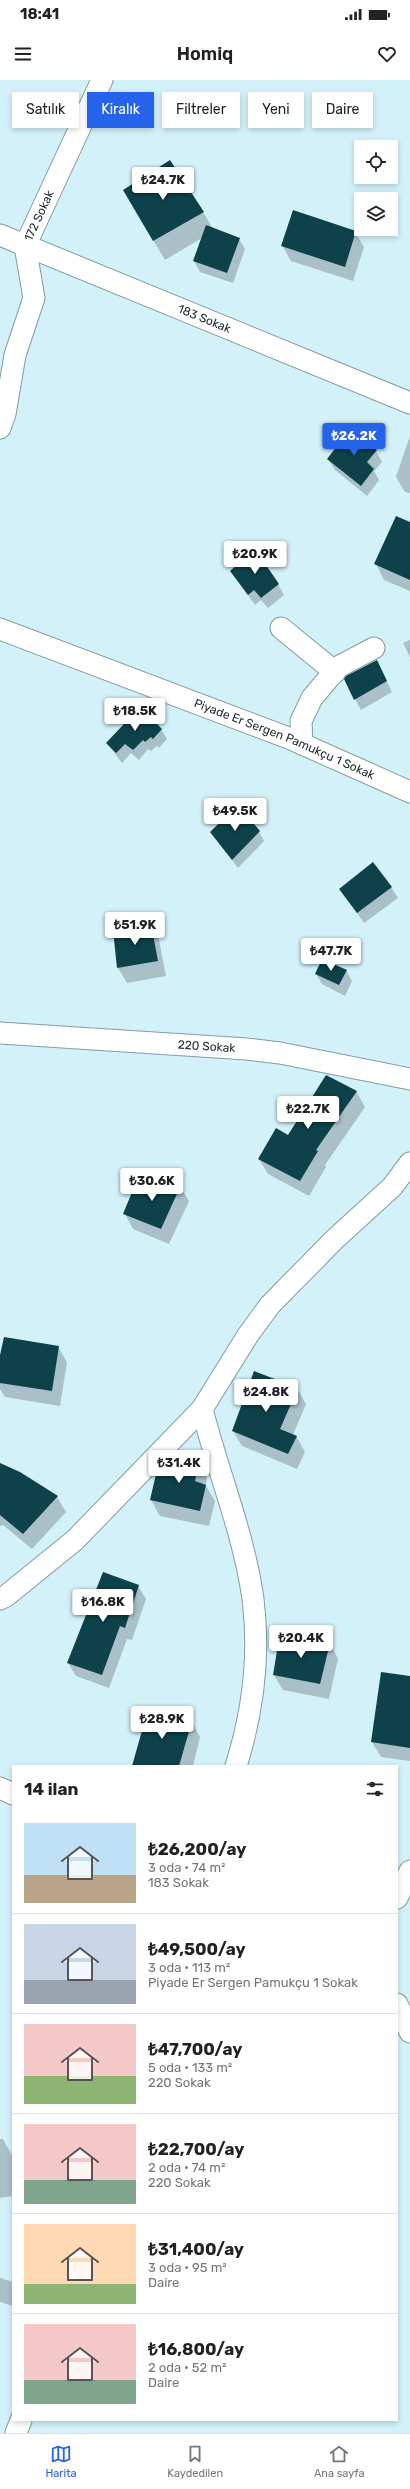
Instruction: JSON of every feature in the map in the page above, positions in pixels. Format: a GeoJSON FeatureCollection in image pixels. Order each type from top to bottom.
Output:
{"type":"FeatureCollection","features":[{"type":"Feature","properties":{"kind":"street","name":"172 Sokak"},"geometry":{"type":"LineString","coordinates":[[0,428],[5,414],[15,355],[34,298],[25,246],[102,80]]}},
{"type":"Feature","properties":{"kind":"street","name":"183 Sokak"},"geometry":{"type":"LineString","coordinates":[[0,235],[410,403]]}},
{"type":"Feature","properties":{"kind":"street"},"geometry":{"type":"LineString","coordinates":[[281,628],[335,672]]}},
{"type":"Feature","properties":{"kind":"street","name":"Piyade Er Sergen Pamukçu 1 Sokak"},"geometry":{"type":"LineString","coordinates":[[0,629],[302,744],[410,792]]}},
{"type":"Feature","properties":{"kind":"street"},"geometry":{"type":"LineString","coordinates":[[302,744],[301,721],[312,698],[338,667],[374,648]]}},
{"type":"Feature","properties":{"kind":"street","name":"220 Sokak"},"geometry":{"type":"LineString","coordinates":[[0,1033],[274,1052],[374,1070],[410,1079]]}},
{"type":"Feature","properties":{"kind":"street"},"geometry":{"type":"LineString","coordinates":[[0,1599],[6,1596],[75,1540],[202,1409],[248,1335],[270,1305],[334,1239],[392,1187],[410,1163]]}},
{"type":"Feature","properties":{"kind":"street"},"geometry":{"type":"LineString","coordinates":[[202,1409],[243,1552],[252,1598],[256,1644],[252,1701],[236,1765]]}},
{"type":"Feature","properties":{"kind":"street"},"geometry":{"type":"LineString","coordinates":[[0,1788],[12,1794]]}},
{"type":"Feature","properties":{"kind":"street"},"geometry":{"type":"LineString","coordinates":[[398,1896],[410,1871]]}},
{"type":"Feature","properties":{"kind":"street"},"geometry":{"type":"LineString","coordinates":[[398,2006],[410,2032]]}},
{"type":"Feature","properties":{"kind":"street"},"geometry":{"type":"LineString","coordinates":[[16,2433],[21,2421]]}},
{"type":"Feature","properties":{"kind":"building"},"geometry":{"type":"Polygon","coordinates":[[[170,160],[204,212],[153,241],[123,190],[170,160]]]}},
{"type":"Feature","properties":{"kind":"building"},"geometry":{"type":"Polygon","coordinates":[[[293,210],[354,230],[354,236],[345,267],[281,246],[293,210]]]}},
{"type":"Feature","properties":{"kind":"building"},"geometry":{"type":"Polygon","coordinates":[[[206,225],[240,238],[227,273],[193,261],[206,225]]]}},
{"type":"Feature","properties":{"kind":"building"},"geometry":{"type":"Polygon","coordinates":[[[350,429],[377,450],[367,462],[374,469],[361,486],[327,459],[350,429]]]}},
{"type":"Feature","properties":{"kind":"building"},"geometry":{"type":"Polygon","coordinates":[[[396,516],[410,522],[410,580],[374,564],[396,516]]]}},
{"type":"Feature","properties":{"kind":"building"},"geometry":{"type":"Polygon","coordinates":[[[255,549],[279,584],[261,598],[254,590],[248,595],[230,571],[255,549]]]}},
{"type":"Feature","properties":{"kind":"building"},"geometry":{"type":"Polygon","coordinates":[[[377,660],[387,681],[354,700],[344,679],[346,676],[377,660]]]}},
{"type":"Feature","properties":{"kind":"building"},"geometry":{"type":"Polygon","coordinates":[[[140,707],[162,729],[153,739],[151,737],[145,742],[143,740],[133,750],[125,744],[116,753],[106,743],[140,707]]]}},
{"type":"Feature","properties":{"kind":"building"},"geometry":{"type":"Polygon","coordinates":[[[238,805],[260,831],[232,860],[210,832],[238,805]]]}},
{"type":"Feature","properties":{"kind":"building"},"geometry":{"type":"Polygon","coordinates":[[[373,862],[392,887],[357,913],[339,889],[373,862]]]}},
{"type":"Feature","properties":{"kind":"building"},"geometry":{"type":"Polygon","coordinates":[[[151,924],[158,961],[117,968],[113,930],[151,924]]]}},
{"type":"Feature","properties":{"kind":"building"},"geometry":{"type":"Polygon","coordinates":[[[322,959],[347,970],[339,985],[315,974],[322,959]]]}},
{"type":"Feature","properties":{"kind":"building"},"geometry":{"type":"Polygon","coordinates":[[[326,1075],[357,1091],[316,1150],[318,1151],[300,1181],[258,1159],[276,1128],[288,1135],[326,1075]]]}},
{"type":"Feature","properties":{"kind":"building"},"geometry":{"type":"Polygon","coordinates":[[[156,1176],[181,1185],[161,1229],[123,1214],[137,1180],[152,1187],[156,1176]]]}},
{"type":"Feature","properties":{"kind":"building"},"geometry":{"type":"Polygon","coordinates":[[[4,1337],[59,1346],[52,1391],[0,1383],[0,1355],[4,1337]]]}},
{"type":"Feature","properties":{"kind":"building"},"geometry":{"type":"Polygon","coordinates":[[[254,1371],[298,1388],[280,1429],[297,1436],[288,1454],[232,1431],[254,1371]]]}},
{"type":"Feature","properties":{"kind":"building"},"geometry":{"type":"Polygon","coordinates":[[[174,1455],[199,1461],[195,1481],[206,1485],[200,1511],[150,1500],[156,1474],[174,1455]]]}},
{"type":"Feature","properties":{"kind":"building"},"geometry":{"type":"Polygon","coordinates":[[[0,1463],[20,1472],[58,1496],[23,1534],[0,1515],[0,1463]]]}},
{"type":"Feature","properties":{"kind":"building"},"geometry":{"type":"Polygon","coordinates":[[[103,1572],[139,1585],[125,1628],[120,1626],[102,1675],[67,1663],[103,1572]]]}},
{"type":"Feature","properties":{"kind":"building"},"geometry":{"type":"Polygon","coordinates":[[[280,1633],[330,1643],[320,1684],[273,1675],[280,1633]]]}},
{"type":"Feature","properties":{"kind":"building"},"geometry":{"type":"Polygon","coordinates":[[[381,1672],[410,1676],[410,1748],[371,1742],[381,1672]]]}},
{"type":"Feature","properties":{"kind":"building"},"geometry":{"type":"Polygon","coordinates":[[[149,1706],[192,1721],[179,1765],[132,1765],[149,1706]]]}}]}
